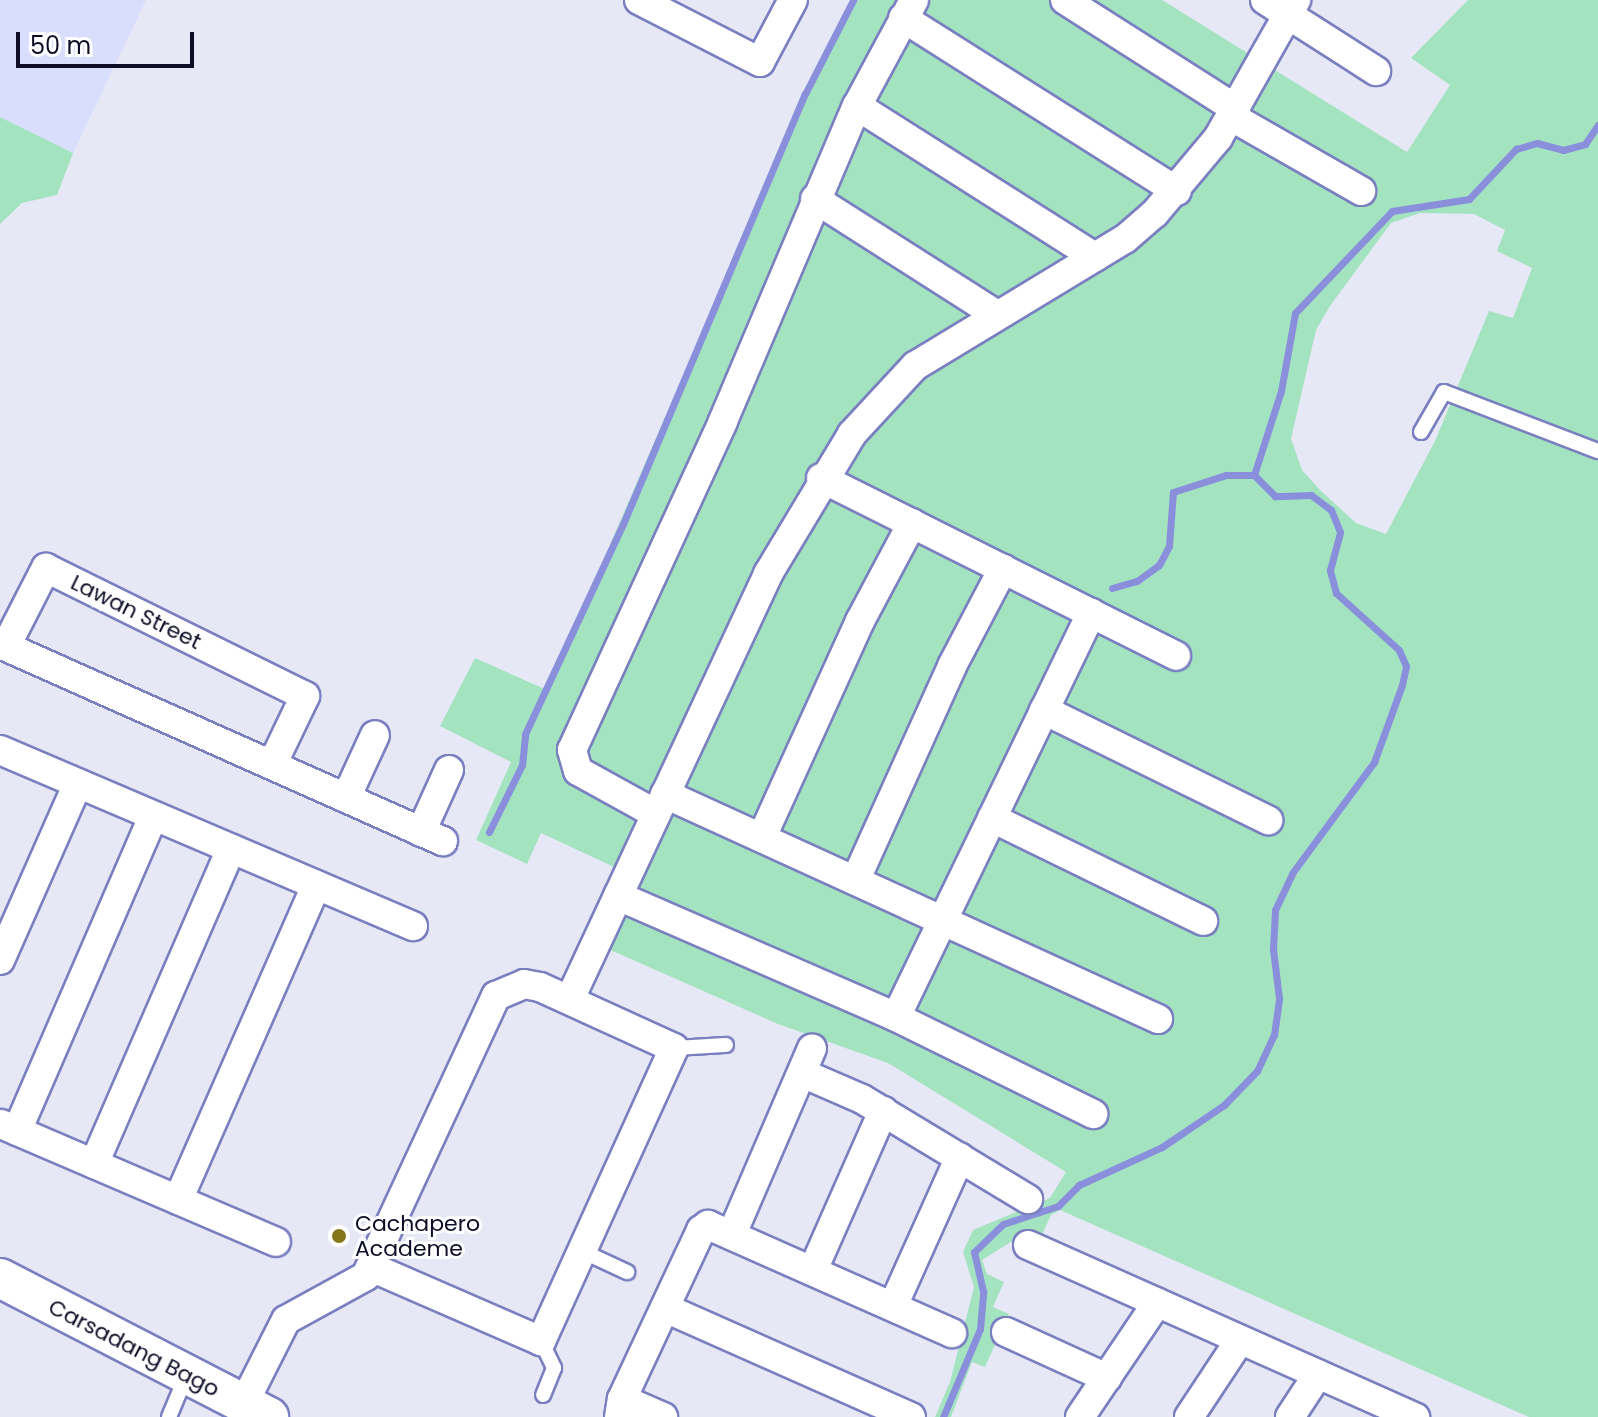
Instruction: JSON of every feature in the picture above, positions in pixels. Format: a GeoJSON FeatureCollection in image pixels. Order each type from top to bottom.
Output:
{"type":"FeatureCollection","features":[{"type":"Feature","properties":{"kind":"street"},"geometry":{"type":"LineString","coordinates":[[639,0],[760,62],[793,0]]}},
{"type":"Feature","properties":{"kind":"street"},"geometry":{"type":"LineString","coordinates":[[1065,0],[1234,113],[1361,191]]}},
{"type":"Feature","properties":{"kind":"street"},"geometry":{"type":"LineString","coordinates":[[570,999],[768,574],[821,478],[852,434],[915,366],[1125,239],[1177,191],[1234,113],[1283,5],[1376,71]]}},
{"type":"Feature","properties":{"kind":"street"},"geometry":{"type":"LineString","coordinates":[[1158,1019],[944,917],[762,837],[661,804],[578,771],[572,750],[723,421],[857,106],[908,9],[1177,191]]}},
{"type":"Feature","properties":{"kind":"street"},"geometry":{"type":"LineString","coordinates":[[857,106],[1095,257]]}},
{"type":"Feature","properties":{"kind":"street"},"geometry":{"type":"LineString","coordinates":[[815,199],[997,315]]}},
{"type":"Feature","properties":{"kind":"street"},"geometry":{"type":"LineString","coordinates":[[821,478],[1176,656]]}},
{"type":"Feature","properties":{"kind":"street"},"geometry":{"type":"LineString","coordinates":[[762,837],[860,621],[912,523]]}},
{"type":"Feature","properties":{"kind":"street","name":"Lawan Street"},"geometry":{"type":"LineString","coordinates":[[3,645],[46,568],[305,696],[272,765]]}},
{"type":"Feature","properties":{"kind":"street"},"geometry":{"type":"LineString","coordinates":[[856,879],[952,666],[1003,569]]}},
{"type":"Feature","properties":{"kind":"street"},"geometry":{"type":"LineString","coordinates":[[896,1017],[1091,613]]}},
{"type":"Feature","properties":{"kind":"street"},"geometry":{"type":"LineString","coordinates":[[3,645],[432,836],[449,770]]}},
{"type":"Feature","properties":{"kind":"street"},"geometry":{"type":"LineString","coordinates":[[1044,710],[1268,820]]}},
{"type":"Feature","properties":{"kind":"street"},"geometry":{"type":"LineString","coordinates":[[346,798],[375,735]]}},
{"type":"Feature","properties":{"kind":"street"},"geometry":{"type":"LineString","coordinates":[[0,750],[413,926]]}},
{"type":"Feature","properties":{"kind":"street"},"geometry":{"type":"LineString","coordinates":[[0,960],[78,783]]}},
{"type":"Feature","properties":{"kind":"street"},"geometry":{"type":"LineString","coordinates":[[153,816],[9,1128],[276,1242]]}},
{"type":"Feature","properties":{"kind":"street"},"geometry":{"type":"LineString","coordinates":[[992,818],[1203,921]]}},
{"type":"Feature","properties":{"kind":"street"},"geometry":{"type":"LineString","coordinates":[[94,1164],[231,849]]}},
{"type":"Feature","properties":{"kind":"street"},"geometry":{"type":"LineString","coordinates":[[178,1200],[316,885]]}},
{"type":"Feature","properties":{"kind":"street"},"geometry":{"type":"LineString","coordinates":[[618,896],[896,1017],[1093,1114]]}},
{"type":"Feature","properties":{"kind":"street"},"geometry":{"type":"LineString","coordinates":[[256,1410],[286,1320],[358,1283],[371,1267],[489,1008],[508,988],[524,984],[570,999],[674,1048],[541,1341],[371,1267]]}},
{"type":"Feature","properties":{"kind":"street"},"geometry":{"type":"LineString","coordinates":[[732,1234],[807,1061],[1028,1199]]}},
{"type":"Feature","properties":{"kind":"street"},"geometry":{"type":"LineString","coordinates":[[813,1270],[883,1111]]}},
{"type":"Feature","properties":{"kind":"street"},"geometry":{"type":"LineString","coordinates":[[893,1306],[960,1157]]}},
{"type":"Feature","properties":{"kind":"street"},"geometry":{"type":"LineString","coordinates":[[663,1417],[616,1410],[701,1230],[716,1225],[952,1333]]}},
{"type":"Feature","properties":{"kind":"street"},"geometry":{"type":"LineString","coordinates":[[1028,1245],[1318,1374],[1402,1415]]}},
{"type":"Feature","properties":{"kind":"street","name":"Carsadang Bago"},"geometry":{"type":"LineString","coordinates":[[0,1278],[256,1410]]}},
{"type":"Feature","properties":{"kind":"street"},"geometry":{"type":"LineString","coordinates":[[1080,1417],[1157,1303]]}},
{"type":"Feature","properties":{"kind":"street"},"geometry":{"type":"LineString","coordinates":[[665,1308],[869,1408],[911,1417]]}},
{"type":"Feature","properties":{"kind":"street"},"geometry":{"type":"LineString","coordinates":[[1006,1332],[1107,1378]]}},
{"type":"Feature","properties":{"kind":"street"},"geometry":{"type":"LineString","coordinates":[[1189,1417],[1240,1340]]}},
{"type":"Feature","properties":{"kind":"street"},"geometry":{"type":"LineString","coordinates":[[1290,1417],[1318,1374]]}},
{"type":"Feature","properties":{"kind":"lane"},"geometry":{"type":"LineString","coordinates":[[1421,432],[1444,392],[1598,451]]}},
{"type":"Feature","properties":{"kind":"lane"},"geometry":{"type":"LineString","coordinates":[[674,1048],[726,1045]]}},
{"type":"Feature","properties":{"kind":"lane"},"geometry":{"type":"LineString","coordinates":[[582,1251],[627,1272]]}},
{"type":"Feature","properties":{"kind":"lane"},"geometry":{"type":"LineString","coordinates":[[541,1341],[554,1368],[543,1395]]}},
{"type":"Feature","properties":{"kind":"lane"},"geometry":{"type":"LineString","coordinates":[[169,1417],[187,1374]]}},
{"type":"Feature","properties":{"kind":"shaded area"},"geometry":{"type":"Polygon","coordinates":[[[0,0],[146,0],[73,153],[0,117],[0,0]]]}},
{"type":"Feature","properties":{"kind":"green space"},"geometry":{"type":"Polygon","coordinates":[[[853,0],[1162,0],[1407,152],[1450,85],[1411,58],[1468,0],[1598,0],[1598,1417],[1529,1417],[1060,1210],[1051,1215],[1040,1239],[1022,1235],[982,1260],[987,1274],[1004,1282],[993,1307],[1009,1314],[985,1367],[972,1362],[951,1417],[935,1417],[950,1382],[974,1287],[963,1252],[973,1230],[1050,1198],[1066,1172],[888,1063],[778,1024],[581,937],[614,867],[541,833],[527,864],[476,840],[511,762],[440,726],[475,658],[547,690],[805,94],[853,0]],[[1420,213],[1391,223],[1316,330],[1291,439],[1302,470],[1320,490],[1356,523],[1386,534],[1435,441],[1489,311],[1513,318],[1532,268],[1497,251],[1505,230],[1474,214],[1420,213]]]}},
{"type":"Feature","properties":{"kind":"green space"},"geometry":{"type":"Polygon","coordinates":[[[0,117],[73,153],[57,195],[22,203],[0,224],[0,117]]]}},
{"type":"Feature","properties":{"kind":"waterway"},"geometry":{"type":"LineString","coordinates":[[489,832],[522,765],[525,734],[623,524],[805,94],[853,0]]}},
{"type":"Feature","properties":{"kind":"waterway"},"geometry":{"type":"LineString","coordinates":[[943,1417],[980,1329],[983,1291],[974,1252],[1003,1224],[1058,1206],[1079,1185],[1162,1147],[1224,1105],[1257,1071],[1274,1035],[1279,998],[1273,949],[1275,910],[1293,872],[1374,762],[1402,685],[1406,666],[1399,650],[1336,593],[1330,570],[1340,532],[1331,510],[1311,495],[1275,496],[1254,475],[1281,391],[1295,313],[1392,211],[1469,199],[1516,149],[1537,143],[1563,150],[1585,144],[1598,125]]}},
{"type":"Feature","properties":{"kind":"waterway"},"geometry":{"type":"LineString","coordinates":[[1112,588],[1137,581],[1159,565],[1169,546],[1173,492],[1226,475],[1254,475]]}},
{"type":"Feature","properties":{"kind":"place","name":"Cachapero Academe"},"geometry":{"type":"Point","coordinates":[339,1236]}}]}
